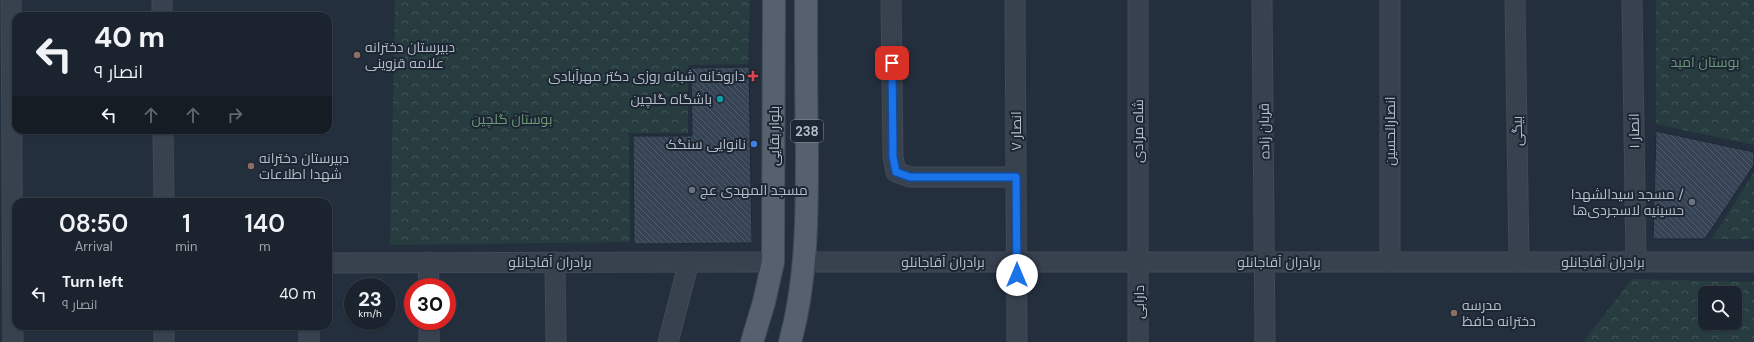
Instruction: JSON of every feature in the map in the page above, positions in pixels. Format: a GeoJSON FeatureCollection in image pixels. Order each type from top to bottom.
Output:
{"type":"FeatureCollection","features":[{"type":"Feature","properties":{"kind":"main road","name":"بلوار بقایی"},"geometry":{"type":"LineString","coordinates":[[752,342],[764,302],[773,262],[774,0]]}},
{"type":"Feature","properties":{"kind":"main road","name":"238"},"geometry":{"type":"LineString","coordinates":[[790,342],[798,315],[804,262],[807,193],[806,0]]}},
{"type":"Feature","properties":{"kind":"main road"},"geometry":{"type":"LineString","coordinates":[[773,262],[804,262]]}},
{"type":"Feature","properties":{"kind":"street"},"geometry":{"type":"LineString","coordinates":[[11,0],[9,264],[12,322]]}},
{"type":"Feature","properties":{"kind":"street"},"geometry":{"type":"LineString","coordinates":[[162,0],[162,12]]}},
{"type":"Feature","properties":{"kind":"street"},"geometry":{"type":"LineString","coordinates":[[891,0],[893,157],[896,172],[910,177],[1016,177]]}},
{"type":"Feature","properties":{"kind":"street","name":"انصار ۷"},"geometry":{"type":"LineString","coordinates":[[1016,0],[1017,342]]}},
{"type":"Feature","properties":{"kind":"street","name":"شاه مرادی"},"geometry":{"type":"LineString","coordinates":[[1138,0],[1139,262]]}},
{"type":"Feature","properties":{"kind":"street","name":"قربان زاده"},"geometry":{"type":"LineString","coordinates":[[1262,0],[1266,262],[1265,342]]}},
{"type":"Feature","properties":{"kind":"street","name":"انصارالحسین"},"geometry":{"type":"LineString","coordinates":[[1390,0],[1390,262]]}},
{"type":"Feature","properties":{"kind":"street","name":"بیگی"},"geometry":{"type":"LineString","coordinates":[[1515,0],[1519,262]]}},
{"type":"Feature","properties":{"kind":"street","name":"انصار ۱"},"geometry":{"type":"LineString","coordinates":[[1632,0],[1636,262]]}},
{"type":"Feature","properties":{"kind":"street"},"geometry":{"type":"LineString","coordinates":[[163,134],[164,198]]}},
{"type":"Feature","properties":{"kind":"street"},"geometry":{"type":"LineString","coordinates":[[428,262],[429,278]]}},
{"type":"Feature","properties":{"kind":"street"},"geometry":{"type":"LineString","coordinates":[[555,262],[556,342]]}},
{"type":"Feature","properties":{"kind":"street"},"geometry":{"type":"LineString","coordinates":[[668,342],[689,262]]}},
{"type":"Feature","properties":{"kind":"street","name":"برادران آقاجانلو"},"geometry":{"type":"LineString","coordinates":[[332,263],[773,262]]}},
{"type":"Feature","properties":{"kind":"street","name":"برادران آقاجانلو"},"geometry":{"type":"LineString","coordinates":[[804,262],[1754,262]]}},
{"type":"Feature","properties":{"kind":"street","name":"دارابی"},"geometry":{"type":"LineString","coordinates":[[1138,342],[1139,262]]}},
{"type":"Feature","properties":{"kind":"street"},"geometry":{"type":"LineString","coordinates":[[12,330],[13,342]]}},
{"type":"Feature","properties":{"kind":"street"},"geometry":{"type":"LineString","coordinates":[[164,330],[164,342]]}},
{"type":"Feature","properties":{"kind":"street"},"geometry":{"type":"LineString","coordinates":[[309,330],[309,342]]}},
{"type":"Feature","properties":{"kind":"street"},"geometry":{"type":"LineString","coordinates":[[429,330],[429,342]]}},
{"type":"Feature","properties":{"kind":"green space","name":"بوستان گلچین"},"geometry":{"type":"Polygon","coordinates":[[[395,0],[750,0],[748,64],[688,65],[688,133],[629,133],[630,242],[390,245],[395,0]]]}},
{"type":"Feature","properties":{"kind":"green space","name":"بوستان امید"},"geometry":{"type":"Polygon","coordinates":[[[1656,0],[1754,0],[1754,145],[1656,124],[1656,0]]]}},
{"type":"Feature","properties":{"kind":"green space"},"geometry":{"type":"Polygon","coordinates":[[[1754,172],[1754,239],[1712,239],[1754,172]]]}},
{"type":"Feature","properties":{"kind":"green space"},"geometry":{"type":"Polygon","coordinates":[[[1632,279],[1754,282],[1754,342],[1583,342],[1632,279]]]}},
{"type":"Feature","properties":{"kind":"building","name":"مسجد المهدی عج"},"geometry":{"type":"Polygon","coordinates":[[[749,67],[752,243],[634,244],[633,136],[692,136],[691,68],[749,67]]]}},
{"type":"Feature","properties":{"kind":"building","name":"مسجد سیدالشهدا / حسینیه لاسجردی‌ها"},"geometry":{"type":"Polygon","coordinates":[[[1656,131],[1754,152],[1754,165],[1705,239],[1653,239],[1656,131]]]}},
{"type":"Feature","properties":{"kind":"place","name":"دبیرستان دخترانه علامه قزوینی"},"geometry":{"type":"Point","coordinates":[357,55]}},
{"type":"Feature","properties":{"kind":"place","name":"داروخانه شبانه روزی دکتر مهرآبادی"},"geometry":{"type":"Point","coordinates":[753,76]}},
{"type":"Feature","properties":{"kind":"place","name":"باشگاه گلچین"},"geometry":{"type":"Point","coordinates":[720,99]}},
{"type":"Feature","properties":{"kind":"place","name":"نانوایی سنگک"},"geometry":{"type":"Point","coordinates":[754,144]}},
{"type":"Feature","properties":{"kind":"place","name":"دبیرستان دخترانه شهدا اطلاعات"},"geometry":{"type":"Point","coordinates":[251,166]}},
{"type":"Feature","properties":{"kind":"place","name":"مسجد المهدی عج"},"geometry":{"type":"Point","coordinates":[692,190]}},
{"type":"Feature","properties":{"kind":"place","name":"مسجد سیدالشهدا / حسینیه لاسجردی‌ها"},"geometry":{"type":"Point","coordinates":[1692,202]}},
{"type":"Feature","properties":{"kind":"place","name":"مدرسه دخترانه حافظ"},"geometry":{"type":"Point","coordinates":[1454,313]}},
{"type":"Feature","properties":{"kind":"route"},"geometry":{"type":"LineString","coordinates":[[892,63],[893,157],[896,172],[910,177],[1016,177],[1017,275]]}}]}
